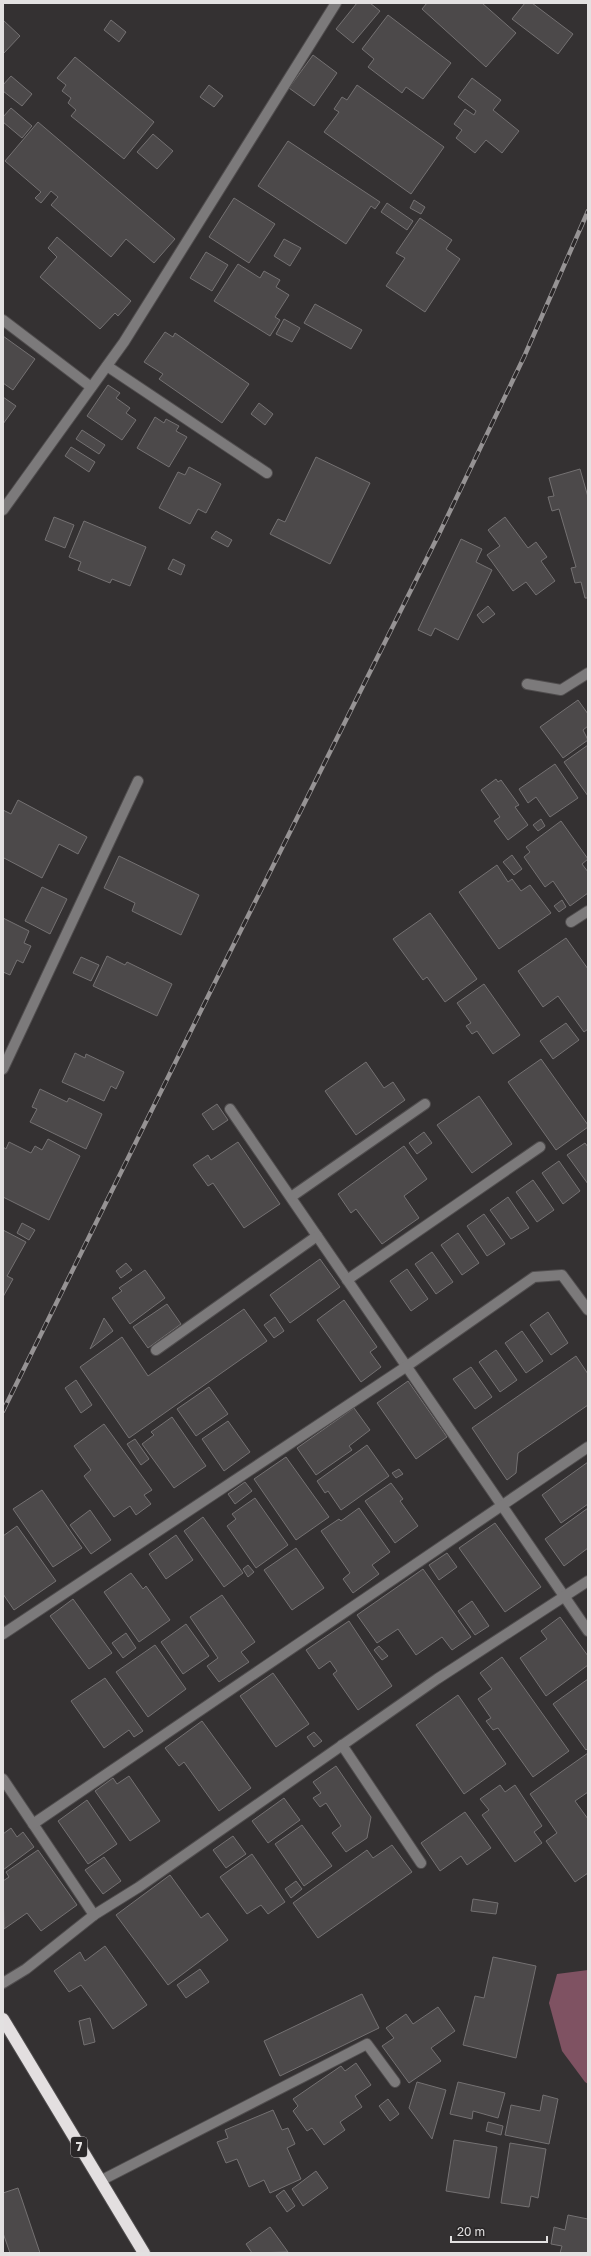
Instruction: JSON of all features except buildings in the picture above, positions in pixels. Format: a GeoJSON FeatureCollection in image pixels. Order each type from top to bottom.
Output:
{"type":"FeatureCollection","features":[{"type":"Feature","properties":{"kind":"highway","name":"7"},"geometry":{"type":"LineString","coordinates":[[3,2019],[144,2253]]}},
{"type":"Feature","properties":{"kind":"street"},"geometry":{"type":"LineString","coordinates":[[3,510],[7,494],[91,387],[124,342],[336,3]]}},
{"type":"Feature","properties":{"kind":"street"},"geometry":{"type":"LineString","coordinates":[[3,320],[91,387]]}},
{"type":"Feature","properties":{"kind":"street"},"geometry":{"type":"LineString","coordinates":[[106,366],[267,473]]}},
{"type":"Feature","properties":{"kind":"street"},"geometry":{"type":"LineString","coordinates":[[527,684],[561,690],[588,673]]}},
{"type":"Feature","properties":{"kind":"street"},"geometry":{"type":"LineString","coordinates":[[3,1070],[138,781]]}},
{"type":"Feature","properties":{"kind":"street"},"geometry":{"type":"LineString","coordinates":[[571,922],[588,911]]}},
{"type":"Feature","properties":{"kind":"street"},"geometry":{"type":"LineString","coordinates":[[291,1197],[425,1104]]}},
{"type":"Feature","properties":{"kind":"street"},"geometry":{"type":"LineString","coordinates":[[230,1109],[588,1631]]}},
{"type":"Feature","properties":{"kind":"street"},"geometry":{"type":"LineString","coordinates":[[347,1280],[540,1147]]}},
{"type":"Feature","properties":{"kind":"street"},"geometry":{"type":"LineString","coordinates":[[156,1350],[317,1236]]}},
{"type":"Feature","properties":{"kind":"street"},"geometry":{"type":"LineString","coordinates":[[3,1634],[407,1366],[534,1277],[562,1275],[588,1310]]}},
{"type":"Feature","properties":{"kind":"street"},"geometry":{"type":"LineString","coordinates":[[33,1824],[588,1447]]}},
{"type":"Feature","properties":{"kind":"street"},"geometry":{"type":"LineString","coordinates":[[3,1982],[26,1969],[94,1915],[139,1887],[438,1679],[588,1581]]}},
{"type":"Feature","properties":{"kind":"street"},"geometry":{"type":"LineString","coordinates":[[342,1745],[421,1863]]}},
{"type":"Feature","properties":{"kind":"street"},"geometry":{"type":"LineString","coordinates":[[3,1779],[94,1915]]}},
{"type":"Feature","properties":{"kind":"street"},"geometry":{"type":"LineString","coordinates":[[100,2181],[367,2044],[395,2082]]}},
{"type":"Feature","properties":{"kind":"shaded area"},"geometry":{"type":"Polygon","coordinates":[[[588,1970],[588,2084],[562,2051],[549,2003],[557,1974],[588,1970]]]}},
{"type":"Feature","properties":{"kind":"railway"},"geometry":{"type":"LineString","coordinates":[[3,1411],[439,534],[524,357],[588,211]]}}]}
